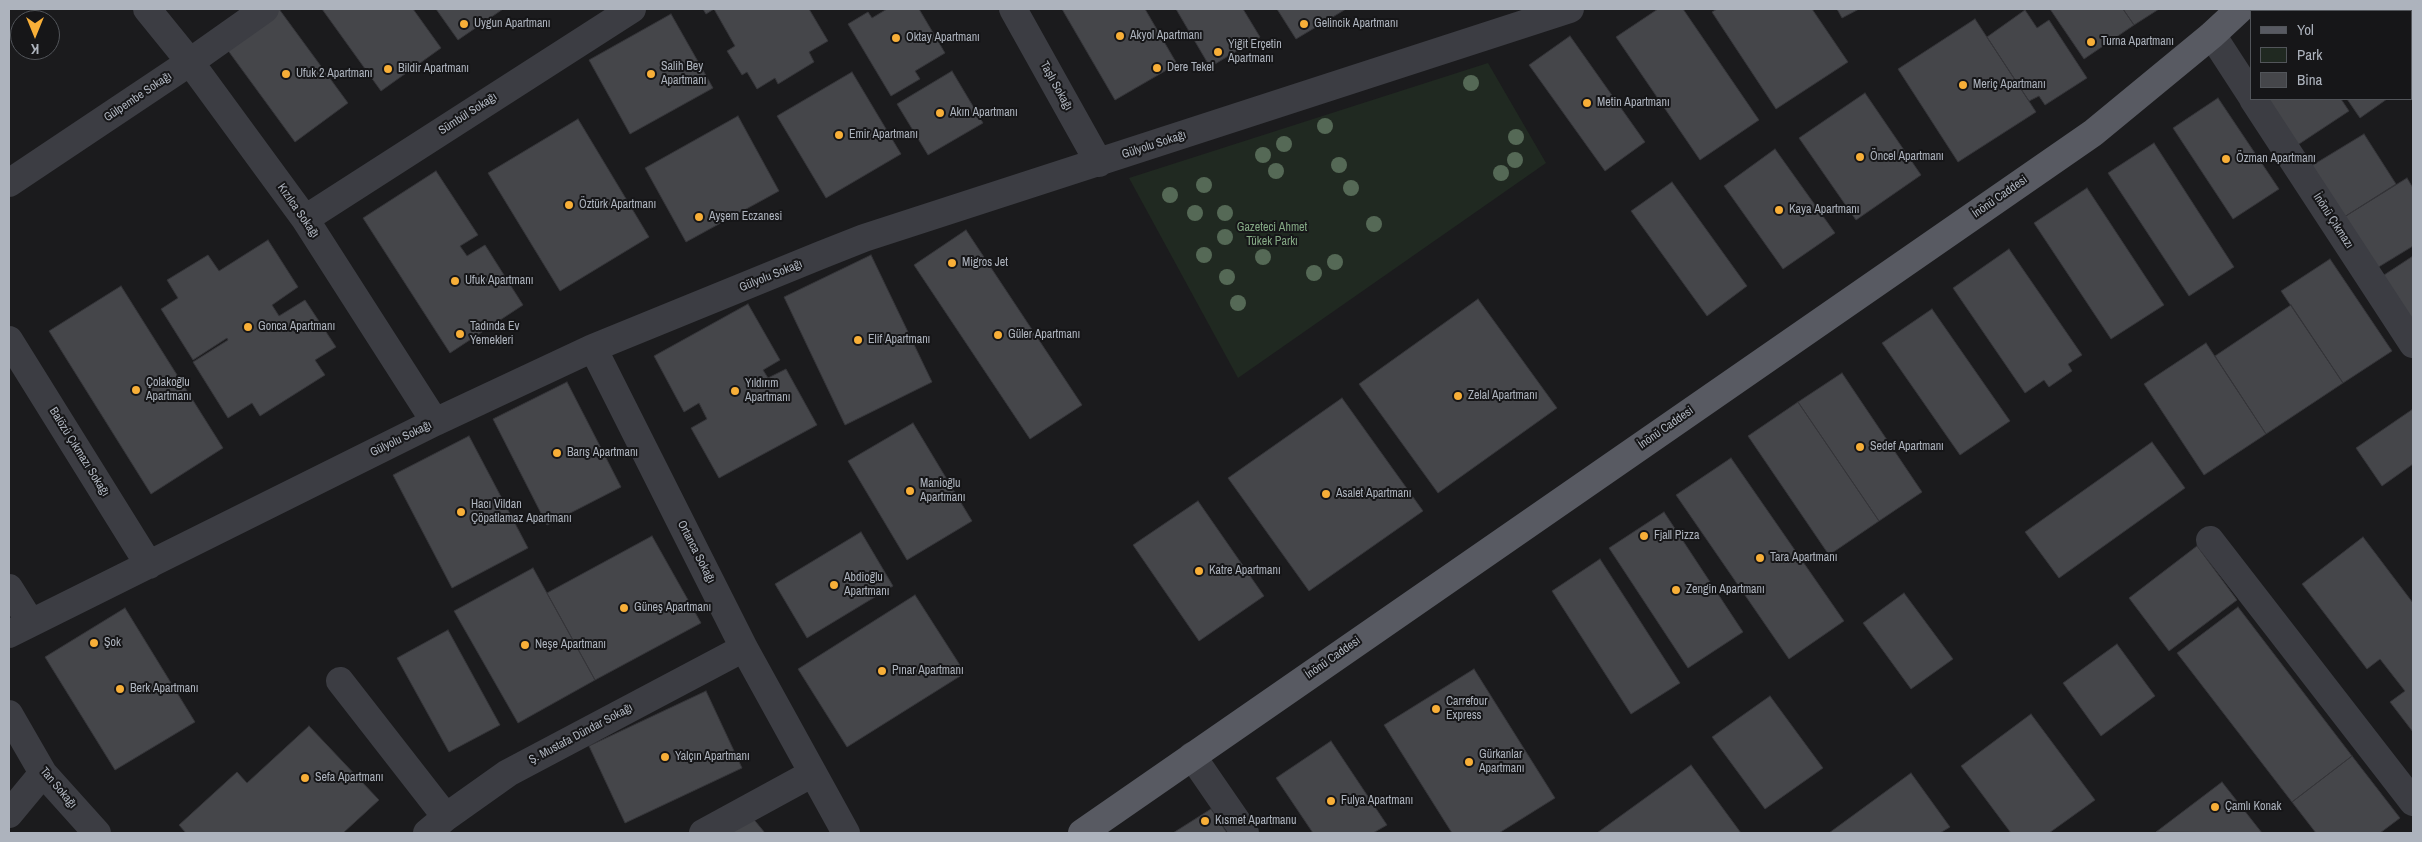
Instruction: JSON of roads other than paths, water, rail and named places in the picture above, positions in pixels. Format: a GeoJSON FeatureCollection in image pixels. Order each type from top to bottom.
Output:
{"type":"FeatureCollection","features":[{"type":"Feature","properties":{"kind":"main road","name":"İnönü Caddesi"},"geometry":{"type":"LineString","coordinates":[[1082,833],[2093,133],[2212,36],[2240,9]]}},
{"type":"Feature","properties":{"kind":"street","name":"Kızılca Sokağı"},"geometry":{"type":"LineString","coordinates":[[147,9],[190,62],[305,219],[435,422]]}},
{"type":"Feature","properties":{"kind":"street","name":"Gülpembe Sokağı"},"geometry":{"type":"LineString","coordinates":[[9,183],[190,62],[265,9]]}},
{"type":"Feature","properties":{"kind":"street","name":"Sümbül Sokağı"},"geometry":{"type":"LineString","coordinates":[[305,219],[632,9]]}},
{"type":"Feature","properties":{"kind":"street","name":"Taşlı Sokağı"},"geometry":{"type":"LineString","coordinates":[[1013,9],[1099,163]]}},
{"type":"Feature","properties":{"kind":"street","name":"Gülyolu Sokağı"},"geometry":{"type":"LineString","coordinates":[[20,628],[435,422],[593,348],[864,238],[1570,9]]}},
{"type":"Feature","properties":{"kind":"street"},"geometry":{"type":"LineString","coordinates":[[2212,36],[2250,93]]}},
{"type":"Feature","properties":{"kind":"street","name":"İnönü Çıkmazı"},"geometry":{"type":"LineString","coordinates":[[2254,100],[2413,344]]}},
{"type":"Feature","properties":{"kind":"street","name":"Balözü Çıkmazı Sokağı"},"geometry":{"type":"LineString","coordinates":[[9,340],[149,565]]}},
{"type":"Feature","properties":{"kind":"street","name":"Ortanca Sokağı"},"geometry":{"type":"LineString","coordinates":[[593,348],[744,648],[846,833]]}},
{"type":"Feature","properties":{"kind":"street"},"geometry":{"type":"LineString","coordinates":[[2210,540],[2413,802]]}},
{"type":"Feature","properties":{"kind":"street"},"geometry":{"type":"LineString","coordinates":[[9,588],[20,628]]}},
{"type":"Feature","properties":{"kind":"street","name":"Ş. Mustafa Dündar Sokağı"},"geometry":{"type":"LineString","coordinates":[[436,825],[508,773],[744,648]]}},
{"type":"Feature","properties":{"kind":"street"},"geometry":{"type":"LineString","coordinates":[[340,681],[436,825]]}},
{"type":"Feature","properties":{"kind":"street","name":"Tan Sokağı"},"geometry":{"type":"LineString","coordinates":[[9,714],[42,773],[97,833]]}},
{"type":"Feature","properties":{"kind":"street"},"geometry":{"type":"LineString","coordinates":[[1192,756],[1244,833]]}},
{"type":"Feature","properties":{"kind":"street"},"geometry":{"type":"LineString","coordinates":[[9,814],[42,773]]}},
{"type":"Feature","properties":{"kind":"street"},"geometry":{"type":"LineString","coordinates":[[703,833],[813,773]]}},
{"type":"Feature","properties":{"kind":"place","name":"Uygun Apartmanı"},"geometry":{"type":"Point","coordinates":[464,24]}},
{"type":"Feature","properties":{"kind":"place","name":"Gelincik Apartmanı"},"geometry":{"type":"Point","coordinates":[1304,24]}},
{"type":"Feature","properties":{"kind":"place","name":"Akyol Apartmanı"},"geometry":{"type":"Point","coordinates":[1120,36]}},
{"type":"Feature","properties":{"kind":"place","name":"Oktay Apartmanı"},"geometry":{"type":"Point","coordinates":[896,38]}},
{"type":"Feature","properties":{"kind":"place","name":"Turna Apartmanı"},"geometry":{"type":"Point","coordinates":[2091,42]}},
{"type":"Feature","properties":{"kind":"place","name":"Yiğit Erçetin Apartmanı"},"geometry":{"type":"Point","coordinates":[1218,52]}},
{"type":"Feature","properties":{"kind":"place","name":"Dere Tekel"},"geometry":{"type":"Point","coordinates":[1157,68]}},
{"type":"Feature","properties":{"kind":"place","name":"Bildir Apartmanı"},"geometry":{"type":"Point","coordinates":[388,69]}},
{"type":"Feature","properties":{"kind":"place","name":"Ufuk 2 Apartmanı"},"geometry":{"type":"Point","coordinates":[286,74]}},
{"type":"Feature","properties":{"kind":"place","name":"Salih Bey Apartmanı"},"geometry":{"type":"Point","coordinates":[651,74]}},
{"type":"Feature","properties":{"kind":"place","name":"Meriç Apartmanı"},"geometry":{"type":"Point","coordinates":[1963,85]}},
{"type":"Feature","properties":{"kind":"place","name":"Metin Apartmanı"},"geometry":{"type":"Point","coordinates":[1587,103]}},
{"type":"Feature","properties":{"kind":"place","name":"Akın Apartmanı"},"geometry":{"type":"Point","coordinates":[940,113]}},
{"type":"Feature","properties":{"kind":"place","name":"Emir Apartmanı"},"geometry":{"type":"Point","coordinates":[839,135]}},
{"type":"Feature","properties":{"kind":"place","name":"Öncel Apartmanı"},"geometry":{"type":"Point","coordinates":[1860,157]}},
{"type":"Feature","properties":{"kind":"place","name":"Özman Apartmanı"},"geometry":{"type":"Point","coordinates":[2226,159]}},
{"type":"Feature","properties":{"kind":"place","name":"Öztürk Apartmanı"},"geometry":{"type":"Point","coordinates":[569,205]}},
{"type":"Feature","properties":{"kind":"place","name":"Kaya Apartmanı"},"geometry":{"type":"Point","coordinates":[1779,210]}},
{"type":"Feature","properties":{"kind":"place","name":"Ayşem Eczanesi"},"geometry":{"type":"Point","coordinates":[699,217]}},
{"type":"Feature","properties":{"kind":"place","name":"Migros Jet"},"geometry":{"type":"Point","coordinates":[952,263]}},
{"type":"Feature","properties":{"kind":"place","name":"Ufuk Apartmanı"},"geometry":{"type":"Point","coordinates":[455,281]}},
{"type":"Feature","properties":{"kind":"place","name":"Gonca Apartmanı"},"geometry":{"type":"Point","coordinates":[248,327]}},
{"type":"Feature","properties":{"kind":"place","name":"Tadında Ev Yemekleri"},"geometry":{"type":"Point","coordinates":[460,334]}},
{"type":"Feature","properties":{"kind":"place","name":"Güler Apartmanı"},"geometry":{"type":"Point","coordinates":[998,335]}},
{"type":"Feature","properties":{"kind":"place","name":"Elif Apartmanı"},"geometry":{"type":"Point","coordinates":[858,340]}},
{"type":"Feature","properties":{"kind":"place","name":"Çolakoğlu Apartmanı"},"geometry":{"type":"Point","coordinates":[136,390]}},
{"type":"Feature","properties":{"kind":"place","name":"Yıldırım Apartmanı"},"geometry":{"type":"Point","coordinates":[735,391]}},
{"type":"Feature","properties":{"kind":"place","name":"Zelal Apartmanı"},"geometry":{"type":"Point","coordinates":[1458,396]}},
{"type":"Feature","properties":{"kind":"place","name":"Sedef Apartmanı"},"geometry":{"type":"Point","coordinates":[1860,447]}},
{"type":"Feature","properties":{"kind":"place","name":"Barış Apartmanı"},"geometry":{"type":"Point","coordinates":[557,453]}},
{"type":"Feature","properties":{"kind":"place","name":"Manioğlu Apartmanı"},"geometry":{"type":"Point","coordinates":[910,491]}},
{"type":"Feature","properties":{"kind":"place","name":"Asalet Apartmanı"},"geometry":{"type":"Point","coordinates":[1326,494]}},
{"type":"Feature","properties":{"kind":"place","name":"Hacı Vildan Çöpatlamaz Apartmanı"},"geometry":{"type":"Point","coordinates":[461,512]}},
{"type":"Feature","properties":{"kind":"place","name":"Fjall Pizza"},"geometry":{"type":"Point","coordinates":[1644,536]}},
{"type":"Feature","properties":{"kind":"place","name":"Tara Apartmanı"},"geometry":{"type":"Point","coordinates":[1760,558]}},
{"type":"Feature","properties":{"kind":"place","name":"Katre Apartmanı"},"geometry":{"type":"Point","coordinates":[1199,571]}},
{"type":"Feature","properties":{"kind":"place","name":"Abdioğlu Apartmanı"},"geometry":{"type":"Point","coordinates":[834,585]}},
{"type":"Feature","properties":{"kind":"place","name":"Zengin Apartmanı"},"geometry":{"type":"Point","coordinates":[1676,590]}},
{"type":"Feature","properties":{"kind":"place","name":"Güneş Apartmanı"},"geometry":{"type":"Point","coordinates":[624,608]}},
{"type":"Feature","properties":{"kind":"place","name":"Şok"},"geometry":{"type":"Point","coordinates":[94,643]}},
{"type":"Feature","properties":{"kind":"place","name":"Neşe Apartmanı"},"geometry":{"type":"Point","coordinates":[525,645]}},
{"type":"Feature","properties":{"kind":"place","name":"Pınar Apartmanı"},"geometry":{"type":"Point","coordinates":[882,671]}},
{"type":"Feature","properties":{"kind":"place","name":"Berk Apartmanı"},"geometry":{"type":"Point","coordinates":[120,689]}},
{"type":"Feature","properties":{"kind":"place","name":"Carrefour Express"},"geometry":{"type":"Point","coordinates":[1436,709]}},
{"type":"Feature","properties":{"kind":"place","name":"Yalçın Apartmanı"},"geometry":{"type":"Point","coordinates":[665,757]}},
{"type":"Feature","properties":{"kind":"place","name":"Gürkanlar Apartmanı"},"geometry":{"type":"Point","coordinates":[1469,762]}},
{"type":"Feature","properties":{"kind":"place","name":"Sefa Apartmanı"},"geometry":{"type":"Point","coordinates":[305,778]}},
{"type":"Feature","properties":{"kind":"place","name":"Fulya Apartmanı"},"geometry":{"type":"Point","coordinates":[1331,801]}},
{"type":"Feature","properties":{"kind":"place","name":"Çamlı Konak"},"geometry":{"type":"Point","coordinates":[2215,807]}},
{"type":"Feature","properties":{"kind":"place","name":"Kısmet Apartmanu"},"geometry":{"type":"Point","coordinates":[1205,821]}},
{"type":"Feature","properties":{"kind":"park label","name":"Gazeteci Ahmet Tükek Parkı"},"geometry":{"type":"Point","coordinates":[1272,235]}}]}
